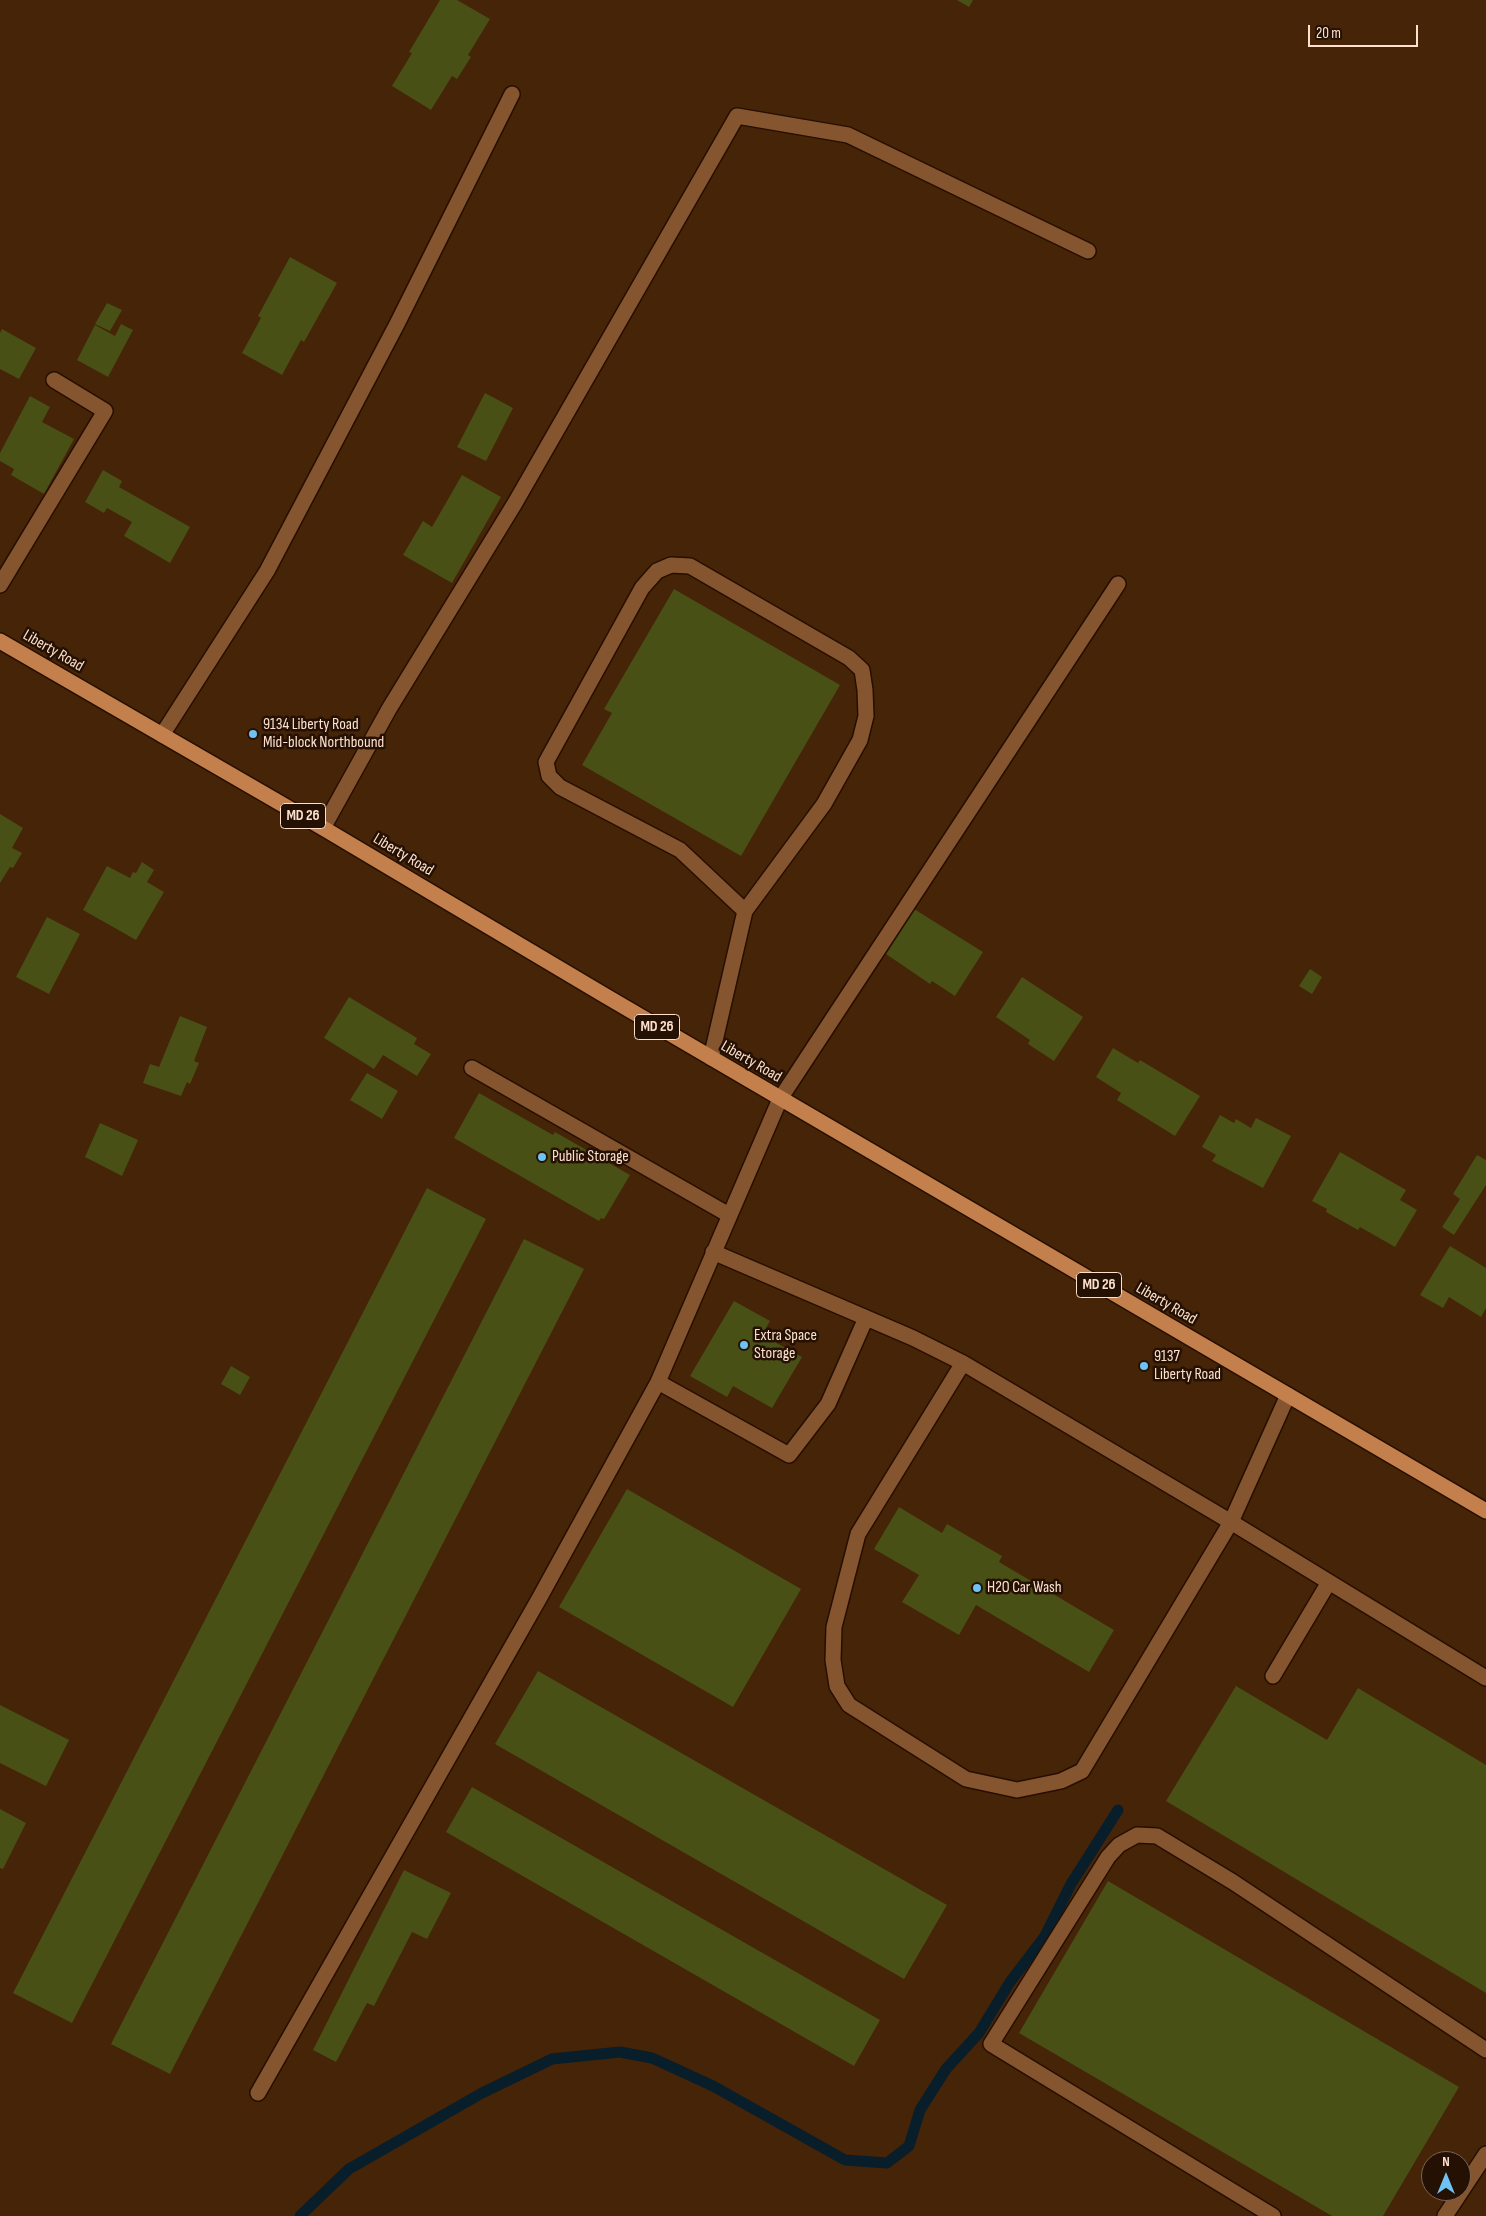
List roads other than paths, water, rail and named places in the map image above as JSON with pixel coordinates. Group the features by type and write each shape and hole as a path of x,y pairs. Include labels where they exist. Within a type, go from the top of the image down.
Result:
{"main road":[{"name":"Liberty Road","path":"0,641 323,828 780,1099 1486,1512"}],"lane":[{"path":"162,735 266,570 397,324 512,94"},
{"path":"323,828 389,708 515,503 737,116 848,135 1088,251"},
{"path":"0,586 106,411 54,380"},
{"path":"711,1058 745,911 824,804 860,740 866,716 866,690 862,670 849,658 690,566 671,565 657,571 642,588 546,762 549,776 560,787 680,850 745,911"},
{"path":"258,2093 540,1597 658,1382 780,1099 1118,584"},
{"path":"472,1068 730,1215"},
{"path":"713,1252 913,1338 963,1363 1231,1522 1486,1678"},
{"path":"658,1382 789,1455 828,1404 866,1318"},
{"path":"963,1363 858,1534 834,1627 833,1660 837,1686 849,1705 966,1779 1017,1790 1061,1780 1082,1771 1231,1522 1288,1395"},
{"path":"1273,1676 1329,1582"},
{"path":"1273,2216 990,2044 1108,1857 1120,1845 1138,1835 1157,1836 1241,1887 1486,2050"},
{"path":"1445,2216 1486,2154"}],"waterway":[{"path":"300,2216 349,2169 482,2093 552,2059 620,2052 652,2058 713,2086 845,2160 887,2163 909,2146 920,2110 946,2069 979,2033 1010,1982 1045,1936 1071,1884 1118,1810"}],"place":[{"name":"9134 Liberty Road Mid-block Northbound","path":"253,734"},
{"name":"Public Storage","path":"542,1157"},
{"name":"Extra Space Storage","path":"744,1345"},
{"name":"9137 Liberty Road","path":"1144,1366"},
{"name":"H2O Car Wash","path":"977,1588"}]}
